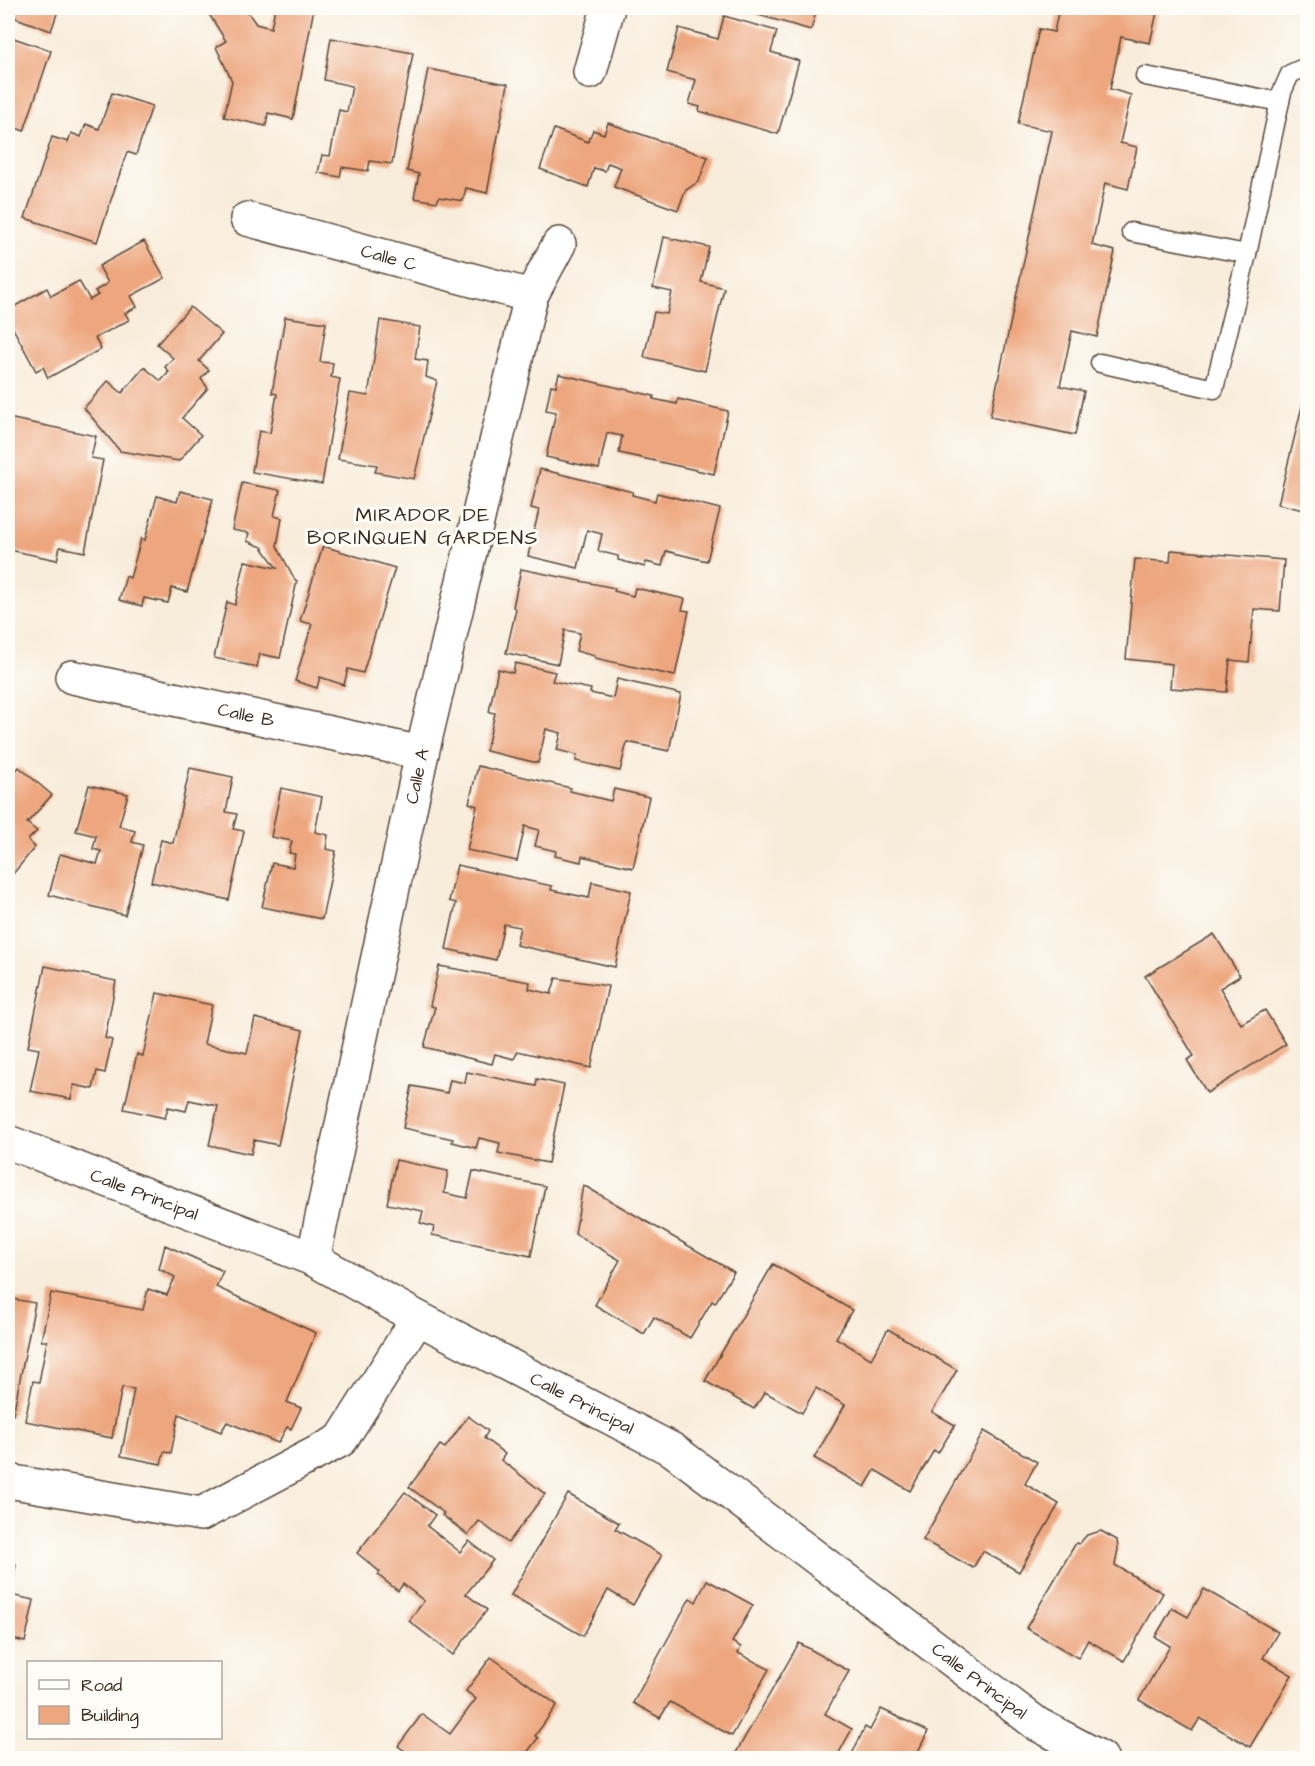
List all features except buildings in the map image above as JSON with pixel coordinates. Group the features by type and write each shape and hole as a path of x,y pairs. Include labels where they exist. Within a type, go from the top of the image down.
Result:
{"street":[{"path":"590,72 608,8"},
{"name":"Calle C","path":"247,219 531,296"},
{"name":"Calle A","path":"313,1259 422,753 531,296 559,244"},
{"name":"Calle B","path":"72,677 422,753"},
{"name":"Calle Principal","path":"8,1142 313,1259 418,1318 673,1450 1037,1724 1101,1758"},
{"path":"8,1481 201,1514 341,1440 418,1318"}],"lane":[{"path":"1100,363 1214,389 1247,254 1281,92 1290,74 1308,66"},
{"path":"1145,76 1280,102"},
{"path":"1131,232 1247,254"}],"district":[{"name":"MIRADOR DE BORINQUEN GARDENS","path":"423,526"}]}
